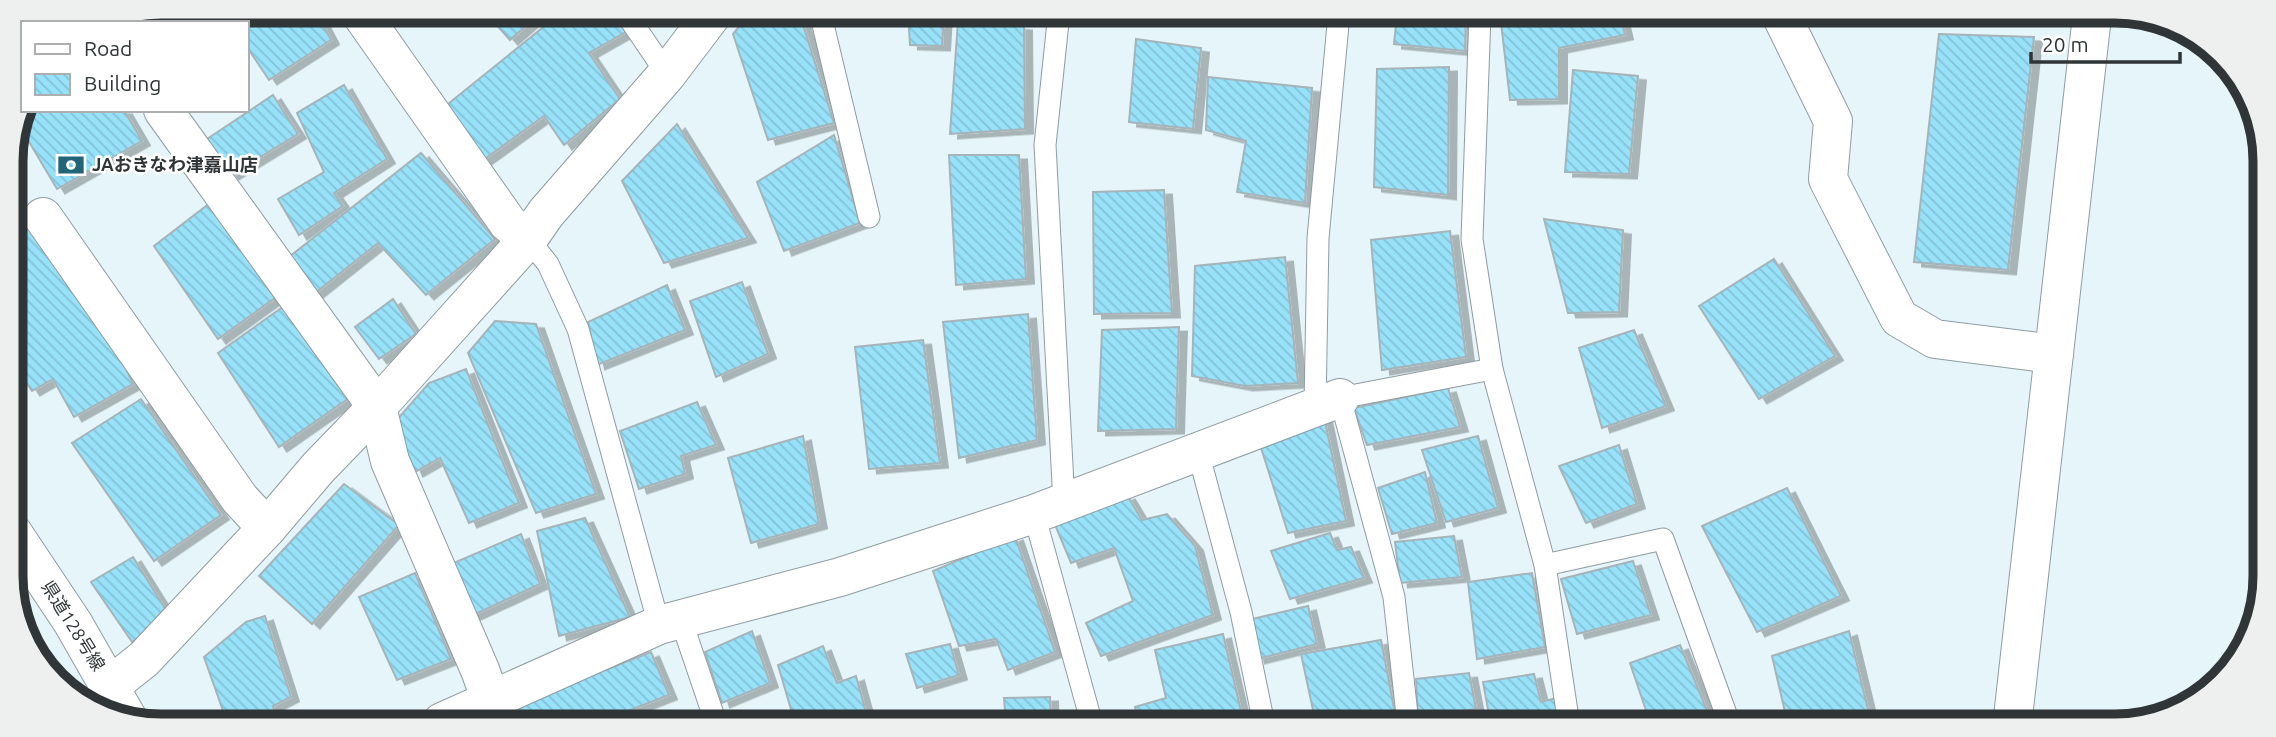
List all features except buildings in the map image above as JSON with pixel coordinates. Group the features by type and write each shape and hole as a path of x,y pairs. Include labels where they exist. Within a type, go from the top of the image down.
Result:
{"street":[{"path":"367,23 508,223 527,239"},
{"path":"110,686 144,659 377,407 527,239 546,213 667,74 706,23"},
{"path":"1784,23 1833,121 1828,179 1899,318 1935,339 2054,354"},
{"path":"2013,714 2091,23"},
{"path":"164,112 377,407 390,461 495,711 670,623 840,577 1049,509 1327,403"},
{"path":"43,217 240,499 267,528"},
{"name":"県道128号線","path":"23,548 72,623 123,709"}],"lane":[{"path":"632,23 667,74"},
{"path":"823,23 869,217"},
{"path":"1058,23 1045,145 1049,509 1091,714"},
{"path":"1338,23 1318,238 1327,403 1394,597 1407,714"},
{"path":"1480,23 1472,239 1492,369 1545,565 1567,714"},
{"path":"527,239 548,264 578,329 670,623 712,714"},
{"path":"1327,403 1492,369"},
{"path":"1198,452 1241,612 1262,714"},
{"path":"1545,565 1663,539 1726,714"}],"place":[{"name":"JAおきなわ津嘉山店","path":"71,165"}]}
